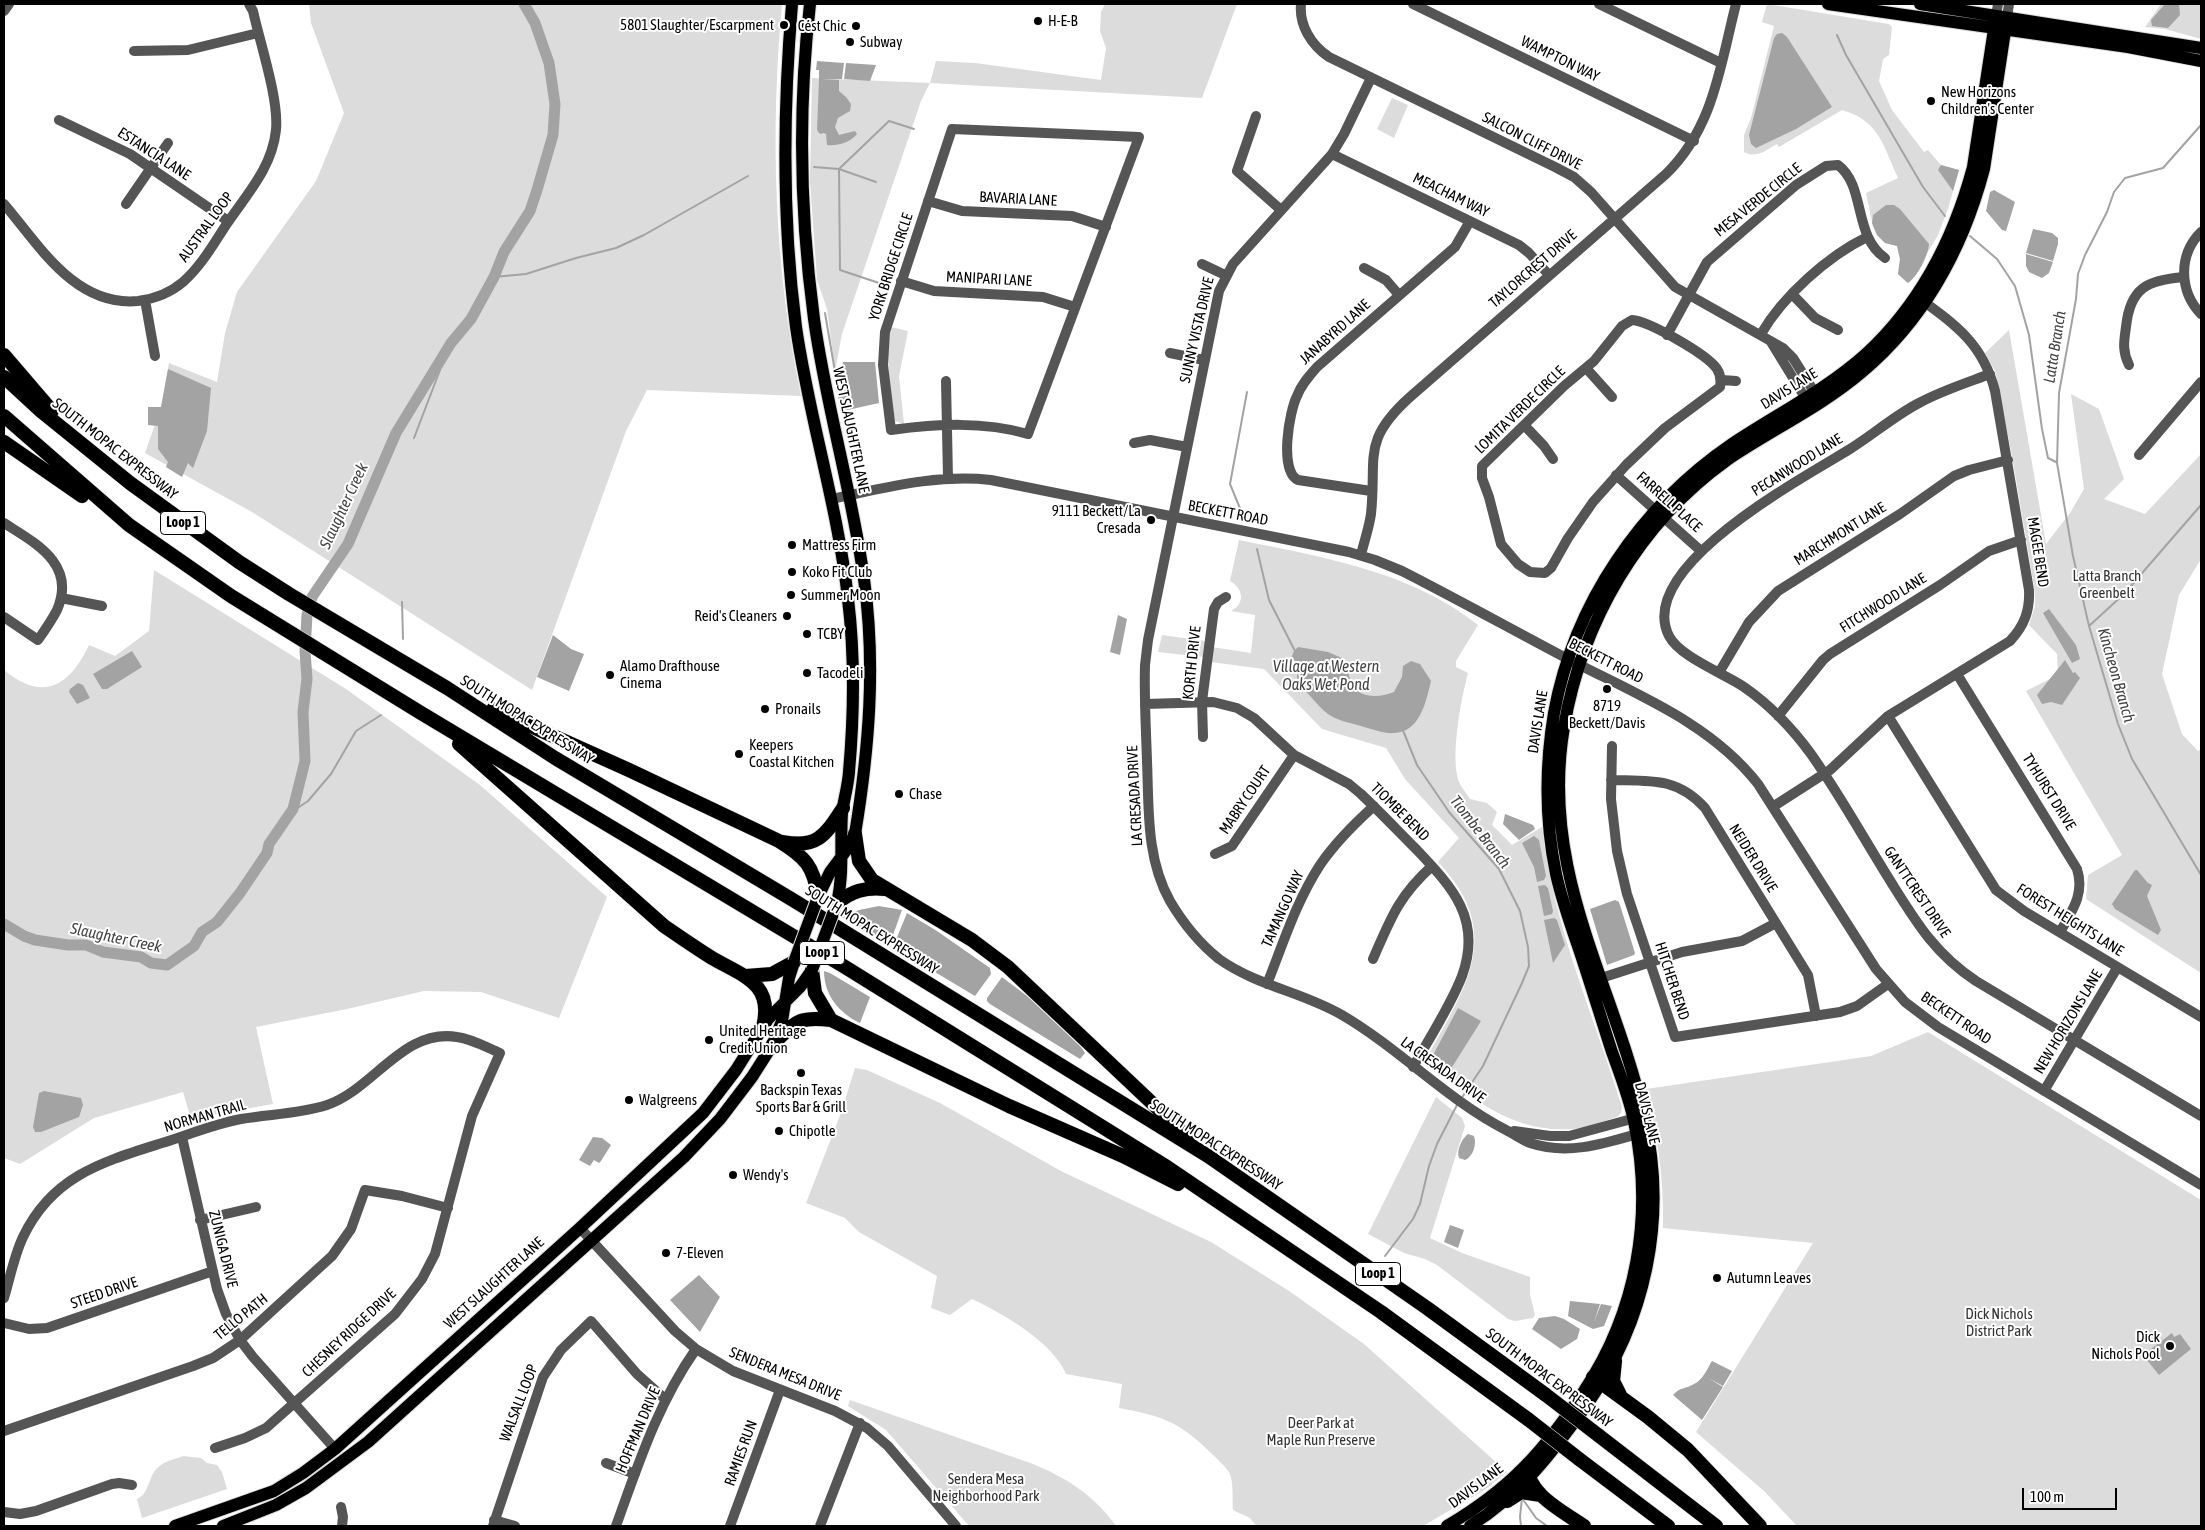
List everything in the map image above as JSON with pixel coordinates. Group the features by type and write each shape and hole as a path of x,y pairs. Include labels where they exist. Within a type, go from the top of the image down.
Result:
{"highway":[{"path":"4,355 83,445"},
{"name":"SOUTH MOPAC EXPRESSWAY","path":"4,377 41,411 179,520 289,594 447,688 555,758 793,900 1208,1156 1427,1308 1546,1395 1716,1526"},
{"name":"Loop 1","path":"4,416 129,525 231,596 421,713 845,967 1167,1167 1381,1312 1529,1420 1668,1526"},
{"path":"4,442 129,525"},
{"path":"447,688 629,770 779,841 794,850 809,865 816,881 818,896"},
{"path":"421,713 486,767 664,926 697,949 746,976 757,986 764,997 766,1010 763,1027"},
{"path":"779,841 801,844 818,839 830,828 843,808"},
{"path":"855,834 856,850 860,864 872,880 956,930 1008,967 1208,1156"},
{"path":"837,903 857,890 866,888 886,889"},
{"path":"746,976 772,974 794,962"},
{"path":"812,970 815,993 831,1020"},
{"path":"773,1044 800,1020 809,1018 831,1020 1009,1106 1123,1156 1216,1202"},
{"path":"1615,1361 1613,1380 1622,1398"},
{"path":"1598,1381 1648,1417 1688,1450 1711,1472 1760,1526"},
{"path":"1528,1471 1541,1495 1584,1526"},
{"path":"1508,1501 1521,1492 1541,1495"}],"main road":[{"name":"WEST SLAUGHTER LANE","path":"174,1526 209,1521 288,1483 335,1449 580,1228 701,1114 736,1070 763,1027 785,1000 800,987 812,970 837,903 841,883 843,808 849,775 852,698 851,634 843,558 807,388 791,285 785,186 786,92 792,4"},
{"name":"WEST SLAUGHTER LANE","path":"222,1526 276,1505 306,1488 368,1442 713,1128 752,1077 773,1044 782,1021 794,962 818,896 830,872 855,834 866,755 870,697 870,642 858,542 821,366 806,237 802,136 810,4"},
{"path":"1828,4 2000,19"},
{"path":"1920,4 2154,46 2201,48"},
{"name":"DAVIS LANE","path":"1470,1526 1508,1501 1559,1426 1615,1361 1640,1297 1651,1246 1654,1172 1639,1117 1595,980 1558,883 1548,814 1550,739 1562,680 1573,661 1582,624 1611,568 1659,514 1718,467 1813,400 1845,386 1879,356 1902,332 1920,299 1952,257 1970,217 1984,169 2000,19"},
{"path":"788,46 806,48"},
{"path":"2154,46 2201,61"},
{"path":"851,634 856,649 857,689 861,696 870,697"},
{"path":"852,698 858,700 862,706 862,746 866,755"},
{"path":"713,1128 713,1108 740,1072 747,1052"},
{"path":"660,1178 665,1167 702,1130 704,1125 701,1114"},
{"name":"DAVIS LANE","path":"1598,1381 1631,1288 1640,1243 1643,1197 1642,1133"},
{"path":"1640,1243 1641,1264 1634,1293 1640,1297"},
{"path":"439,1354 451,1368"},
{"name":"DAVIS LANE","path":"1447,1526 1472,1512 1528,1471"}],"street":[{"path":"4,11 9,4"},
{"name":"AUSTRAL LOOP","path":"4,204 64,275 79,286 110,299 145,300 163,294 182,282 198,266 265,170 270,159 276,132 276,115 258,33 249,4"},
{"name":"SALCON CLIFF DRIVE","path":"1300,4 1304,26 1318,48 1329,57 1574,177 1591,192 1668,281 1687,294 1761,334 1788,352 1813,400"},
{"name":"WAMPTON WAY","path":"1413,4 1694,141"},
{"path":"1599,4 1721,63"},
{"name":"TAYLORCREST DRIVE","path":"1361,555 1370,520 1372,465 1375,447 1383,427 1391,415 1672,168 1694,141 1709,110 1736,4"},
{"name":"DAVIS LANE","path":"2000,19 2009,4"},
{"path":"134,51 188,50 258,33"},
{"name":"SUNNY VISTA DRIVE","path":"1173,517 1204,360 1218,295 1225,274 1332,154 1344,134 1371,78"},
{"path":"1256,116 1237,171 1281,210"},
{"name":"ESTANCIA LANE","path":"59,120 124,150 228,222"},
{"name":"YORK BRIDGE CIRCLE","path":"952,129 1139,138 1028,434 991,427 947,424 891,430 884,374 884,343 887,323 928,201 952,129"},
{"path":"126,204 168,143"},
{"name":"MEACHAM WAY","path":"1332,154 1519,246 1529,253 1549,275"},
{"name":"MESA VERDE CIRCLE","path":"1667,334 1687,294 1711,257 1782,195 1828,164 1840,167 1850,182 1856,195 1867,237"},
{"name":"BAVARIA LANE","path":"928,201 962,211 1072,216 1106,227"},
{"name":"JANABYRD LANE","path":"1372,492 1303,481 1293,477 1288,466 1290,418 1297,395 1311,374 1455,247 1470,221"},
{"path":"2201,232 2186,256 2184,277 2188,294 2201,314"},
{"path":"1761,334 1779,306 1843,249 1867,237 1876,250 1885,258"},
{"path":"1202,264 1225,274"},
{"path":"1364,268 1386,280 1399,295"},
{"path":"2129,365 2123,349 2127,314 2131,301 2140,290 2152,282 2184,277"},
{"name":"MANIPARI LANE","path":"901,281 934,291 1043,297 1075,307"},
{"path":"1792,294 1815,318 1838,330"},
{"name":"MAGEE BEND","path":"1774,806 1824,774 1888,716 2010,641 2026,620 2029,590 2008,460 1990,374 1979,352 1966,335 1920,299"},
{"path":"145,300 155,356"},
{"name":"LOMITA VERDE CIRCLE","path":"1628,321 1640,321 1667,334 1706,357 1718,369 1722,380 1720,387 1714,394 1665,428 1616,475 1577,524 1549,570 1542,574 1530,572 1513,560 1500,544 1489,497 1481,473 1486,461 1525,426 1564,386 1586,368 1628,321"},
{"path":"1170,353 1204,360"},
{"path":"1586,368 1612,396"},
{"name":"PECANWOOD LANE","path":"1666,626 1665,611 1668,598 1682,575 1701,551 1737,520 1858,444 1908,409 1990,374"},
{"path":"1722,380 1736,381"},
{"path":"946,381 948,478"},
{"path":"2139,455 2201,382"},
{"path":"1525,426 1544,446 1552,459"},
{"path":"1134,443 1150,440 1187,447"},
{"name":"MARCHMONT LANE","path":"1720,671 1748,622 1778,590 1900,514 1954,476 2008,460"},
{"name":"FARRELL PLACE","path":"1616,475 1701,551"},
{"name":"BECKETT ROAD","path":"830,499 915,481 948,478 1008,483 1361,555 1402,571 1640,696 1706,734 1744,767 1774,806 1866,954 1888,984 1918,1013 1938,1027 2201,1185"},
{"name":"LA CRESADA DRIVE","path":"1173,517 1148,640 1145,665 1145,704 1150,838 1155,864 1165,891 1183,921 1207,949 1232,967 1267,984 1343,1015 1469,1108 1529,1143 1564,1148 1596,1146 1642,1133"},
{"path":"4,523 39,546 52,559 60,577 61,598 56,612 38,640 4,617"},
{"name":"FITCHWOOD LANE","path":"1778,716 1823,660 1830,654 1940,585 1989,551 2021,540"},
{"name":"KORTH DRIVE","path":"1204,737 1202,702 1214,609 1218,602 1226,597"},
{"path":"61,598 102,606"},
{"name":"GANTTCREST DRIVE","path":"1666,626 1671,640 1682,651 1720,671 1750,692 1778,716 1801,741 1824,774 1917,923 1938,950 1965,974 2201,1116"},
{"name":"TYHURST DRIVE","path":"1957,674 2077,869 2080,894 2060,932"},
{"name":"TIOMBE BEND","path":"1145,704 1219,703 1244,712 1294,755 1349,784 1374,806 1450,885 1459,901 1467,927 1467,955 1458,984 1414,1067"},
{"name":"FOREST HEIGHTS LANE","path":"1888,716 1996,890 2014,905 2201,1017"},
{"name":"HITCHER BEND","path":"1612,746 1612,818 1618,857 1627,894 1675,1037 1849,1010 1888,984"},
{"name":"MABRY COURT","path":"1215,854 1232,846 1294,755"},
{"name":"NEIDER DRIVE","path":"1611,780 1666,782 1680,787 1705,808 1808,975 1816,1016"},
{"name":"TAMANGO WAY","path":"1267,984 1296,910 1316,872 1344,834 1374,806"},
{"path":"1373,959 1402,897 1432,866"},
{"path":"1595,980 1682,952 1742,941 1776,923"},
{"name":"NEW HORIZONS LANE","path":"2044,1091 2117,968"},
{"name":"NORMAN TRAIL","path":"4,1298 23,1238 34,1218 56,1192 96,1165 230,1121 304,1110 329,1104 361,1087 407,1048 428,1039 457,1037 500,1053"},
{"name":"CHESNEY RIDGE DRIVE","path":"215,1448 260,1431 295,1404 395,1314 413,1293 435,1254 472,1116 500,1053"},
{"name":"LA CRESADA DRIVE","path":"1505,1130 1550,1136 1569,1136 1639,1117"},
{"name":"ZUNIGA DRIVE","path":"182,1137 200,1220 226,1314 240,1340 335,1449"},
{"name":"TELLO PATH","path":"4,1431 193,1366 213,1358 240,1340 341,1247 357,1217 365,1190 402,1196 448,1208"},
{"path":"200,1220 256,1207"},
{"name":"SENDERA MESA DRIVE","path":"580,1228 675,1331 696,1349 733,1371 835,1411 860,1423 888,1446 956,1526"},
{"name":"STEED DRIVE","path":"4,1323 28,1329 47,1328 213,1271"},
{"name":"WALSALL LOOP","path":"493,1523 543,1376 561,1350 591,1322 637,1374 665,1399"},
{"name":"HOFFMAN DRIVE","path":"616,1526 665,1399 696,1349"},
{"name":"RAMIES RUN","path":"730,1526 780,1390"},
{"path":"820,1526 860,1423"},
{"path":"606,1463 635,1474"},
{"path":"4,1512 28,1513 112,1484 132,1485"},
{"path":"342,1507 344,1517 342,1526"},
{"path":"493,1523 515,1526"}],"green space":[{"path":"309,4 782,4 776,102 777,200 785,299 801,396 647,390 626,431 532,690 252,512 145,453 161,407 169,363 217,382 225,333 237,292 316,181 344,113 311,23"},
{"path":"1105,4 1237,4 1202,98 930,83 936,61 975,63 1101,80 1106,48 1100,31 1101,12"},
{"path":"1767,4 1889,24 1892,27 1889,55 1883,59 1879,81 1892,110 1924,152 1928,150 1941,165 1959,170 1948,209 1938,235 1910,282 1906,282 1898,274 1900,259 1897,246 1885,243 1877,235 1873,227 1866,193 1898,178 1879,136 1865,121 1842,110 1779,147 1777,144 1753,155 1744,152 1744,135 1751,118 1774,26 1762,22"},
{"path":"2161,4 2201,4 2201,39 2165,29 2145,27"},
{"path":"812,78 930,83 921,101 842,334 835,371 827,309 817,280 810,181"},
{"path":"1392,98 1408,105 1394,138 1377,129"},
{"path":"891,327 908,331 899,376 904,424 895,421 891,397 888,351"},
{"name":"Latta Branch Greenbelt","path":"2009,330 2046,544 2070,513 2084,489 2071,394 2099,409 2124,479 2104,499 2145,514 2201,454 2201,559 2179,595 2162,674 2182,734 2198,751 2201,749 2201,973 2086,899 2088,875 2122,855 2026,691 2058,675 2057,654 2029,625 2035,606 2035,592 2012,456 1995,371 1985,353"},
{"path":"1239,540 1333,560 1394,579 1424,591 1478,625 1456,661 1456,667 1468,673 1456,738 1458,778 1470,799 1487,803 1497,812 1492,825 1512,845 1542,827 1547,863 1564,933 1622,1107 1621,1113 1617,1117 1572,1129 1550,1129 1529,1125 1510,1119 1492,1110 1425,1061 1453,1010 1472,962 1474,938 1471,914 1459,889 1438,862 1459,838 1405,779 1386,748 1322,729 1264,669 1203,661 1203,657 1158,652 1162,635 1205,641 1205,646 1251,653 1255,615 1231,611 1241,601 1238,588 1230,581"},
{"path":"154,570 346,689 480,785 607,897 559,1018 481,992 424,991 256,1027 273,1104 191,1119 183,1092 94,1118 20,1164 4,1158 4,670 31,686 43,687 54,685 64,680 73,671 89,645 115,656 149,631"},
{"name":"Dick Nichols District Park","path":"1928,1032 2201,1200 2201,1526 1797,1526 1765,1492 1696,1432 1813,1243 1663,1228 1659,1158 1646,1089 1871,1056"},
{"name":"Deer Park at Maple Run Preserve","path":"855,1068 867,1070 940,1103 1061,1171 1211,1242 1289,1291 1364,1344 1507,1472 1486,1489 1423,1526 1256,1526 1250,1518 1233,1510 1231,1476 1229,1472 1199,1442 1169,1421 1119,1408 1122,1384 1066,1374 1050,1351 1038,1340 1011,1320 972,1299 950,1315 931,1308 937,1276 859,1232 845,1218 806,1203 841,1113"},
{"path":"1436,1097 1462,1118 1465,1126 1430,1238 1462,1253 1530,1277 1530,1295 1535,1315 1533,1318 1515,1321 1508,1319 1437,1265 1425,1259 1404,1253 1368,1234"},
{"name":"Sendera Mesa Neighborhood Park","path":"850,1400 1045,1469 1069,1482 1089,1497 1108,1515 1116,1526 969,1526 886,1430 848,1406"},
{"path":"183,1456 201,1458 207,1463 217,1465 222,1472 227,1489 142,1518 137,1499 145,1492 153,1473 163,1463"}],"water":[{"path":"2165,4 2179,4 2180,15 2168,28 2152,26 2151,20"},
{"path":"1782,33 1787,37 1832,107 1796,129 1756,148 1751,144 1749,135 1774,38 1777,34"},
{"path":"817,61 844,63 842,79 822,79 839,80 839,91 851,104 850,111 838,118 835,127 839,135 855,131 857,134 851,140 843,143 827,145 826,134 820,134 817,130 819,70 816,70"},
{"path":"846,63 876,65 870,81 844,79"},
{"path":"1941,165 1959,170 1953,191 1938,170"},
{"path":"1994,190 2015,202 2006,231 2002,230 1986,211 1990,192"},
{"path":"1886,205 1894,205 1900,209 1929,244 1922,265 1908,283 1898,274 1900,259 1897,246 1885,243 1877,235 1872,223 1873,215"},
{"path":"2033,229 2052,233 2058,238 2053,261 2026,253"},
{"path":"2026,254 2053,262 2049,273 2042,278 2029,272 2026,266"},
{"path":"843,362 875,362 879,403 843,411 838,386"},
{"path":"168,369 211,388 207,431 193,468 188,463 182,477 166,467 168,462 158,449 158,426 148,425 148,407 161,407"},
{"path":"2049,609 2076,645 2080,659 2072,663 2043,613"},
{"path":"1118,615 1127,619 1120,655 1110,652"},
{"path":"553,635 571,649 584,654 569,691 537,677"},
{"name":"Village at Western Oaks Wet Pond","path":"1298,647 1328,652 1344,659 1354,688 1358,692 1370,696 1394,692 1402,677 1403,666 1411,661 1420,664 1431,681 1427,698 1416,722 1403,731 1390,733 1345,722 1332,716 1298,685 1297,675 1299,668 1292,656"},
{"path":"132,651 142,667 107,689 102,689 93,674"},
{"path":"2065,660 2073,673 2075,672 2080,678 2062,705 2051,702 2042,704 2037,695"},
{"path":"78,683 83,685 90,698 77,704 69,692"},
{"path":"1505,814 1533,825 1535,829 1519,840 1503,824"},
{"path":"1534,836 1539,840 1546,876 1544,880 1537,882 1534,867 1522,843"},
{"path":"2135,870 2152,885 2147,896 2161,930 2158,935 2115,909 2112,904"},
{"path":"1545,885 1548,888 1553,911 1552,914 1544,916 1538,886"},
{"path":"1615,900 1619,902 1635,953 1607,965 1590,909"},
{"path":"879,906 902,910 889,946 842,917 859,910"},
{"path":"907,913 937,931 990,968 991,974 975,996 893,947"},
{"path":"1554,918 1557,920 1565,945 1553,963 1544,920"},
{"path":"824,971 870,997 860,1023 852,1019 834,1002 827,988"},
{"path":"1002,977 1027,996 1081,1047 1085,1053 1080,1059 987,1001 987,998"},
{"path":"1458,1008 1481,1021 1449,1072 1431,1059"},
{"path":"44,1091 81,1098 83,1105 79,1117 41,1132 35,1132 33,1127 39,1093"},
{"path":"1468,1134 1474,1136 1475,1146 1470,1156 1465,1160 1459,1158 1458,1152"},
{"path":"593,1137 602,1138 611,1145 599,1163 594,1160 590,1166 579,1160"},
{"path":"1450,1225 1464,1230 1458,1248 1444,1242"},
{"path":"699,1275 720,1297 700,1332 670,1300"},
{"path":"1570,1301 1600,1304 1594,1322 1601,1304 1612,1306 1604,1326 1593,1329 1568,1316"},
{"path":"1555,1316 1580,1329 1577,1339 1561,1349 1532,1329 1539,1318"},
{"path":"2172,1333 2174,1337 2180,1334 2191,1349 2159,1375 2143,1355"},
{"path":"1712,1361 1732,1371 1723,1386 1708,1378 1723,1387 1702,1420 1673,1395 1700,1380"}],"waterway":[{"name":"Slaughter Creek","path":"4,924 35,940 68,945 86,945 103,952 141,957 151,963 167,965 194,946 202,932 217,922 240,893 267,853 269,844 293,809 305,761 303,712 307,679 305,651 307,615 312,597 348,544 396,433 451,343 471,319 494,277 504,252 530,211 553,135 555,104 549,63 535,23 524,4"},
{"path":"1837,35 1846,55 1923,187 1945,216"},
{"path":"882,284 840,270 839,169 889,121 914,129"},
{"name":"Latta Branch","path":"2089,626 2073,556 2057,463 2059,393 2076,299 2078,274 2085,255 2107,212 2114,192 2125,178 2163,168 2201,125"},
{"path":"814,167 839,169 876,182"},
{"path":"494,277 526,274 616,248 644,235 748,176"},
{"path":"1970,236 1997,259 2015,286 2029,335 2042,429 2048,458 2056,462"},
{"path":"825,313 841,407"},
{"path":"414,438 440,370 437,366"},
{"name":"Tiombe Branch","path":"1244,518 1230,484 1247,392"},
{"name":"Kincheon Branch","path":"2201,505 2124,594 2089,626 2118,724 2132,759 2201,875"},
{"name":"Tiombe Branch","path":"1257,549 1269,600 1295,651"},
{"path":"402,602 403,639"},
{"path":"290,813 308,801 331,774 356,731 381,715"},
{"name":"Tiombe Branch","path":"1402,728 1417,765 1449,812 1499,869 1520,911 1528,947 1529,966 1522,983 1483,1066 1461,1099"},
{"name":"Tiombe Branch","path":"1385,1256 1413,1219 1420,1204 1429,1166 1437,1144 1457,1105"},
{"name":"Tiombe Branch","path":"1522,1498 1536,1518 1547,1526"},
{"path":"1521,1526 1522,1498"}],"place":[{"name":"H-E-B","path":"1038,21"},
{"name":"5801 Slaughter/Escarpment","path":"784,25"},
{"name":"Cést Chic","path":"856,26"},
{"name":"Subway","path":"850,42"},
{"name":"New Horizons Children's Center","path":"1931,101"},
{"name":"9111 Beckett/La Cresada","path":"1151,520"},
{"name":"Mattress Firm","path":"792,545"},
{"name":"Koko Fit Club","path":"792,572"},
{"name":"Summer Moon","path":"791,595"},
{"name":"Reid's Cleaners","path":"787,616"},
{"name":"TCBY","path":"807,634"},
{"name":"Tacodeli","path":"807,673"},
{"name":"Alamo Drafthouse Cinema","path":"610,675"},
{"name":"8719 Beckett/Davis","path":"1607,689"},
{"name":"Pronails","path":"765,709"},
{"name":"Keepers Coastal Kitchen","path":"739,754"},
{"name":"Chase","path":"899,794"},
{"name":"United Heritage Credit Union","path":"709,1040"},
{"name":"Backspin Texas Sports Bar & Grill","path":"801,1073"},
{"name":"Walgreens","path":"629,1100"},
{"name":"Chipotle","path":"779,1131"},
{"name":"Wendy's","path":"733,1175"},
{"name":"7-Eleven","path":"666,1253"},
{"name":"Autumn Leaves","path":"1717,1278"},
{"name":"Dick Nichols Pool","path":"2170,1346"}]}
